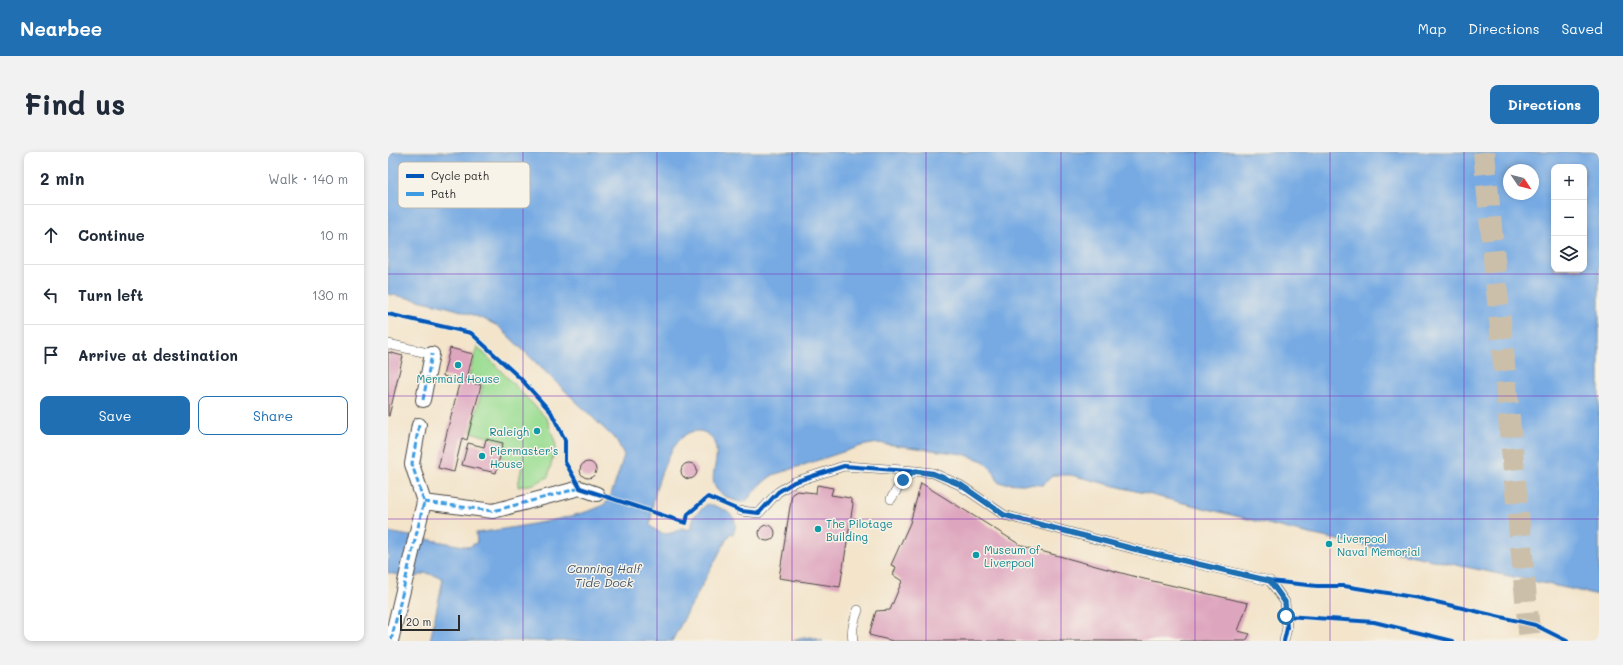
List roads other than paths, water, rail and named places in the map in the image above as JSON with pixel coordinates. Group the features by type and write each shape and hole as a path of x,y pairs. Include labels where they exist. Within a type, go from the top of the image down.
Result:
{"street":[{"path":"423,400 432,354"},
{"path":"391,641 422,508 412,464 419,425"},
{"path":"422,508 492,511 580,488 597,494"}],"lane":[{"path":"388,344 432,354"},
{"path":"741,511 759,514 778,492 794,482 844,466 916,471 933,474 960,484 1004,515 1134,549 1270,581 1285,602 1287,628 1284,641"},
{"path":"891,499 903,480 916,471"},
{"path":"853,641 852,624 858,610"}],"water":[{"name":"Canning Half Tide Dock","path":"388,152 1599,152 1599,595 1300,532 1071,475 1053,475 1043,485 999,483 993,471 983,461 963,454 878,443 861,446 773,475 761,484 748,499 744,502 740,502 722,494 716,488 713,481 716,449 710,436 698,431 689,433 682,438 668,457 659,479 653,501 650,525 654,529 665,534 677,531 681,528 691,530 694,516 707,504 719,507 729,513 735,522 735,528 733,534 730,533 672,641 430,641 443,579 438,576 425,573 414,578 388,573 388,532 469,547 477,542 476,533 546,522 585,512 599,507 607,502 614,487 624,455 617,441 498,326 459,310 388,294"},
{"path":"811,637 823,641 793,641 802,638"}],"tunnel":[{"path":"1484,152 1530,641"}],"place":[{"name":"Mermaid House","path":"458,365"},
{"name":"Raleigh","path":"537,431"},
{"name":"Piermaster's House","path":"482,456"},
{"name":"The Pilotage Building","path":"818,529"},
{"name":"Liverpool Naval Memorial","path":"1329,544"},
{"name":"Museum of Liverpool","path":"976,555"}]}
